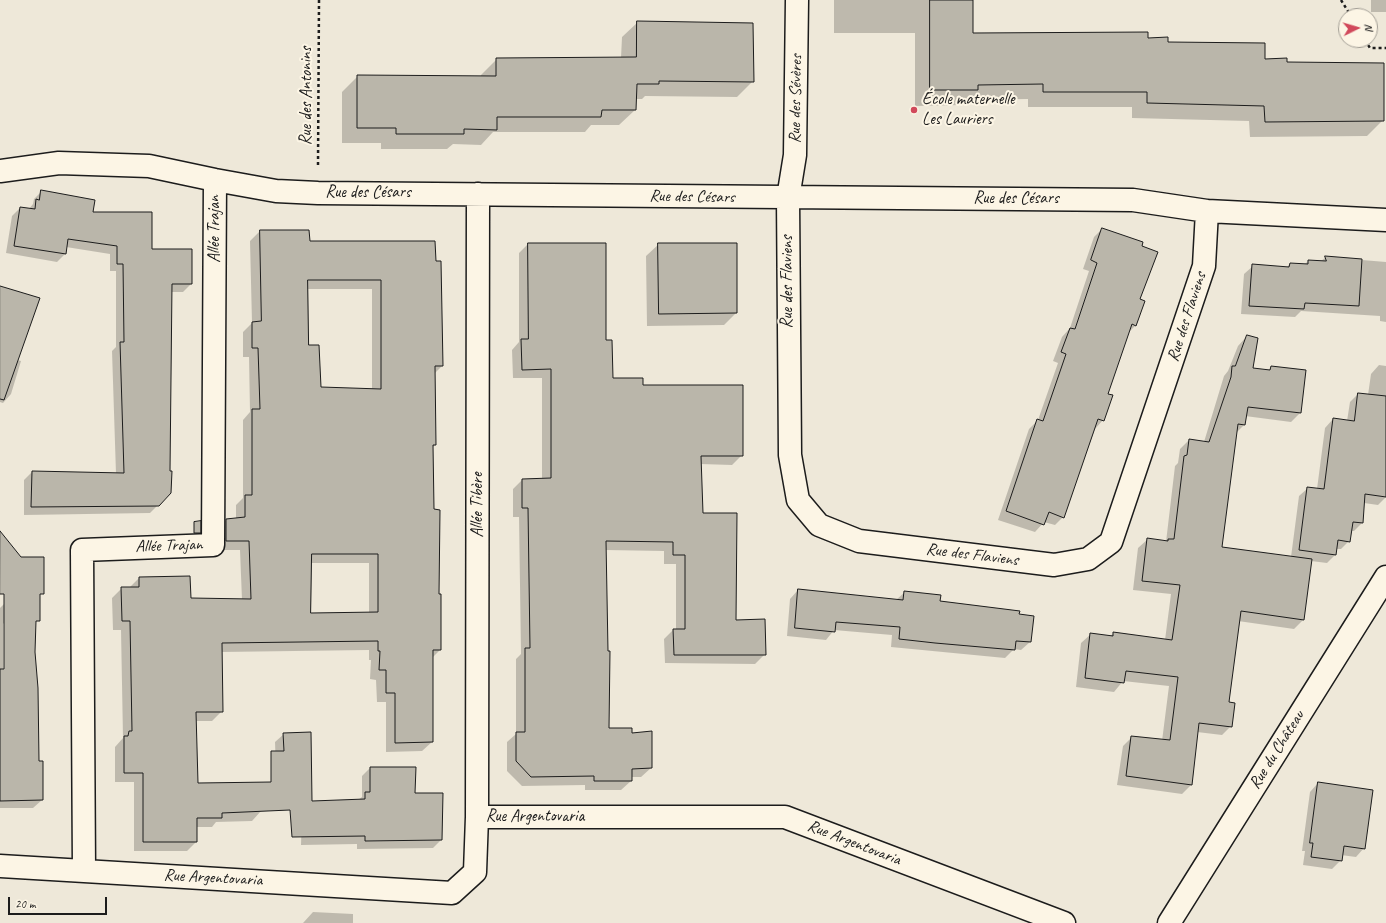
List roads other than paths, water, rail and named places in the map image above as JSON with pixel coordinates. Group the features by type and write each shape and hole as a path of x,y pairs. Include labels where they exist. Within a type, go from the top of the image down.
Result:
{"street":[{"name":"Rue des Sévères","path":"788,198 795,155 797,0"},
{"name":"Rue des Césars","path":"0,171 59,163 149,166 276,191 318,193 1133,200 1207,211 1386,220"},
{"name":"Allée Trajan","path":"84,871 82,550 214,545 215,180"},
{"name":"Allée Tibère","path":"477,817 478,194"},
{"name":"Rue des Flaviens","path":"788,198 790,455 798,500 819,525 859,542 1054,565 1088,559 1111,542 1204,266 1207,211"},
{"name":"Rue du Château","path":"1169,923 1386,577"},
{"name":"Rue Argentovaria","path":"0,866 452,893 475,872 477,817 785,817 1064,923"}],"place":[{"name":"École maternelle Les Lauriers","path":"914,110"}]}
